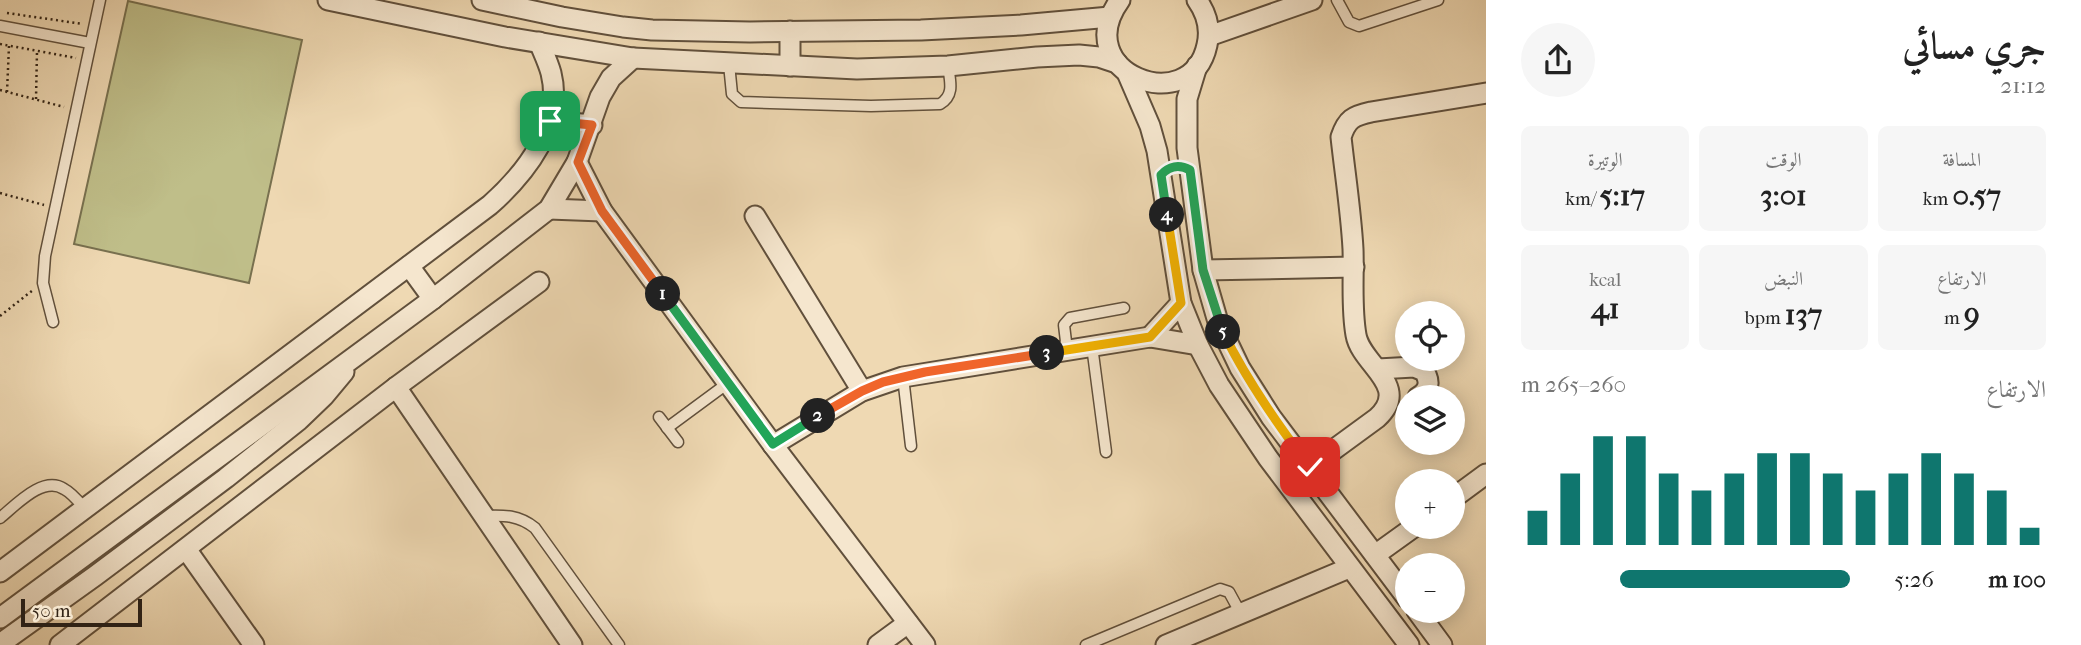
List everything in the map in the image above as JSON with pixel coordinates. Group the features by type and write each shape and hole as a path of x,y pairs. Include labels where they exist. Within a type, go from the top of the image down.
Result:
{"street":[{"path":"328,0 381,5 539,42 633,58 857,69 948,66 1079,55 1099,57 1142,82 1157,84 1179,79 1198,66"},
{"path":"482,0 623,27 790,32 934,30 1021,25 1115,8 1107,41 1150,126 1157,151 1181,303 1189,327 1219,385 1268,458 1409,645"},
{"path":"1197,0 1208,22 1209,36 1206,52 1198,66 1187,99 1187,148 1203,270 1218,322 1240,368 1272,417 1395,582"},
{"path":"1209,36 1312,0"},
{"path":"790,32 790,66"},
{"path":"0,572 490,205 514,183 535,154 550,121 554,97 551,73 539,42"},
{"path":"0,618 433,299 549,209 578,162 600,97 611,78 633,58"},
{"path":"1385,411 1389,392 1385,379 1364,355 1357,340 1354,320 1354,267 1341,137 1345,124 1353,116 1362,114 1486,93"},
{"path":"550,121 592,125"},
{"path":"578,162 602,211 925,645"},
{"path":"1161,175 1174,166 1190,170"},
{"path":"549,209 602,211"},
{"path":"755,216 862,391"},
{"path":"409,266 433,299"},
{"path":"1203,270 1354,267"},
{"path":"60,645 396,387 539,282"},
{"path":"1150,337 1181,303"},
{"path":"773,444 862,391 903,377 1150,337 1198,345"},
{"path":"0,644 226,478 299,420 340,380 354,356"},
{"path":"1378,369 1414,367 1424,371 1428,385"},
{"path":"396,387 572,645"},
{"path":"1310,467 1385,411 1395,407"},
{"path":"1465,489 1486,474"},
{"path":"226,478 245,502"},
{"path":"1375,555 1397,539"},
{"path":"186,549 254,645"},
{"path":"1166,645 1349,568"},
{"path":"95,576 114,602"},
{"path":"878,645 908,623"},
{"path":"1426,623 1442,645"}],"lane":[{"path":"53,322 43,283 45,256 100,0"},
{"path":"1337,0 1349,22 1359,26 1438,0"},
{"path":"0,26 90,43"},
{"path":"729,64 732,94 741,103 834,106 940,104 945,101 951,89 948,66"},
{"path":"1067,350 1064,325 1070,318 1124,307"},
{"path":"1092,346 1106,452"},
{"path":"903,377 911,446"},
{"path":"667,428 728,383"},
{"path":"659,417 678,442"},
{"path":"0,517 39,488 50,485 67,490 85,509"},
{"path":"484,516 509,515 524,520 535,528 620,645"},
{"path":"1086,645 1220,589 1229,592 1241,614"}],"path":[{"path":"0,12 94,26"},
{"path":"0,44 87,60"},
{"path":"8,92 9,46"},
{"path":"36,99 37,51"},
{"path":"0,90 76,110"},
{"path":"0,193 55,208"},
{"path":"0,316 43,283"}],"shaded area":[{"path":"128,1 302,40 249,283 74,244"}],"route":[{"path":"550,121 592,125 578,162 602,211 773,444 835,406 883,382 925,372 1150,337 1181,303 1161,175 1174,166 1185,167 1190,170 1203,270 1218,322 1240,368 1272,417 1310,467"}]}
